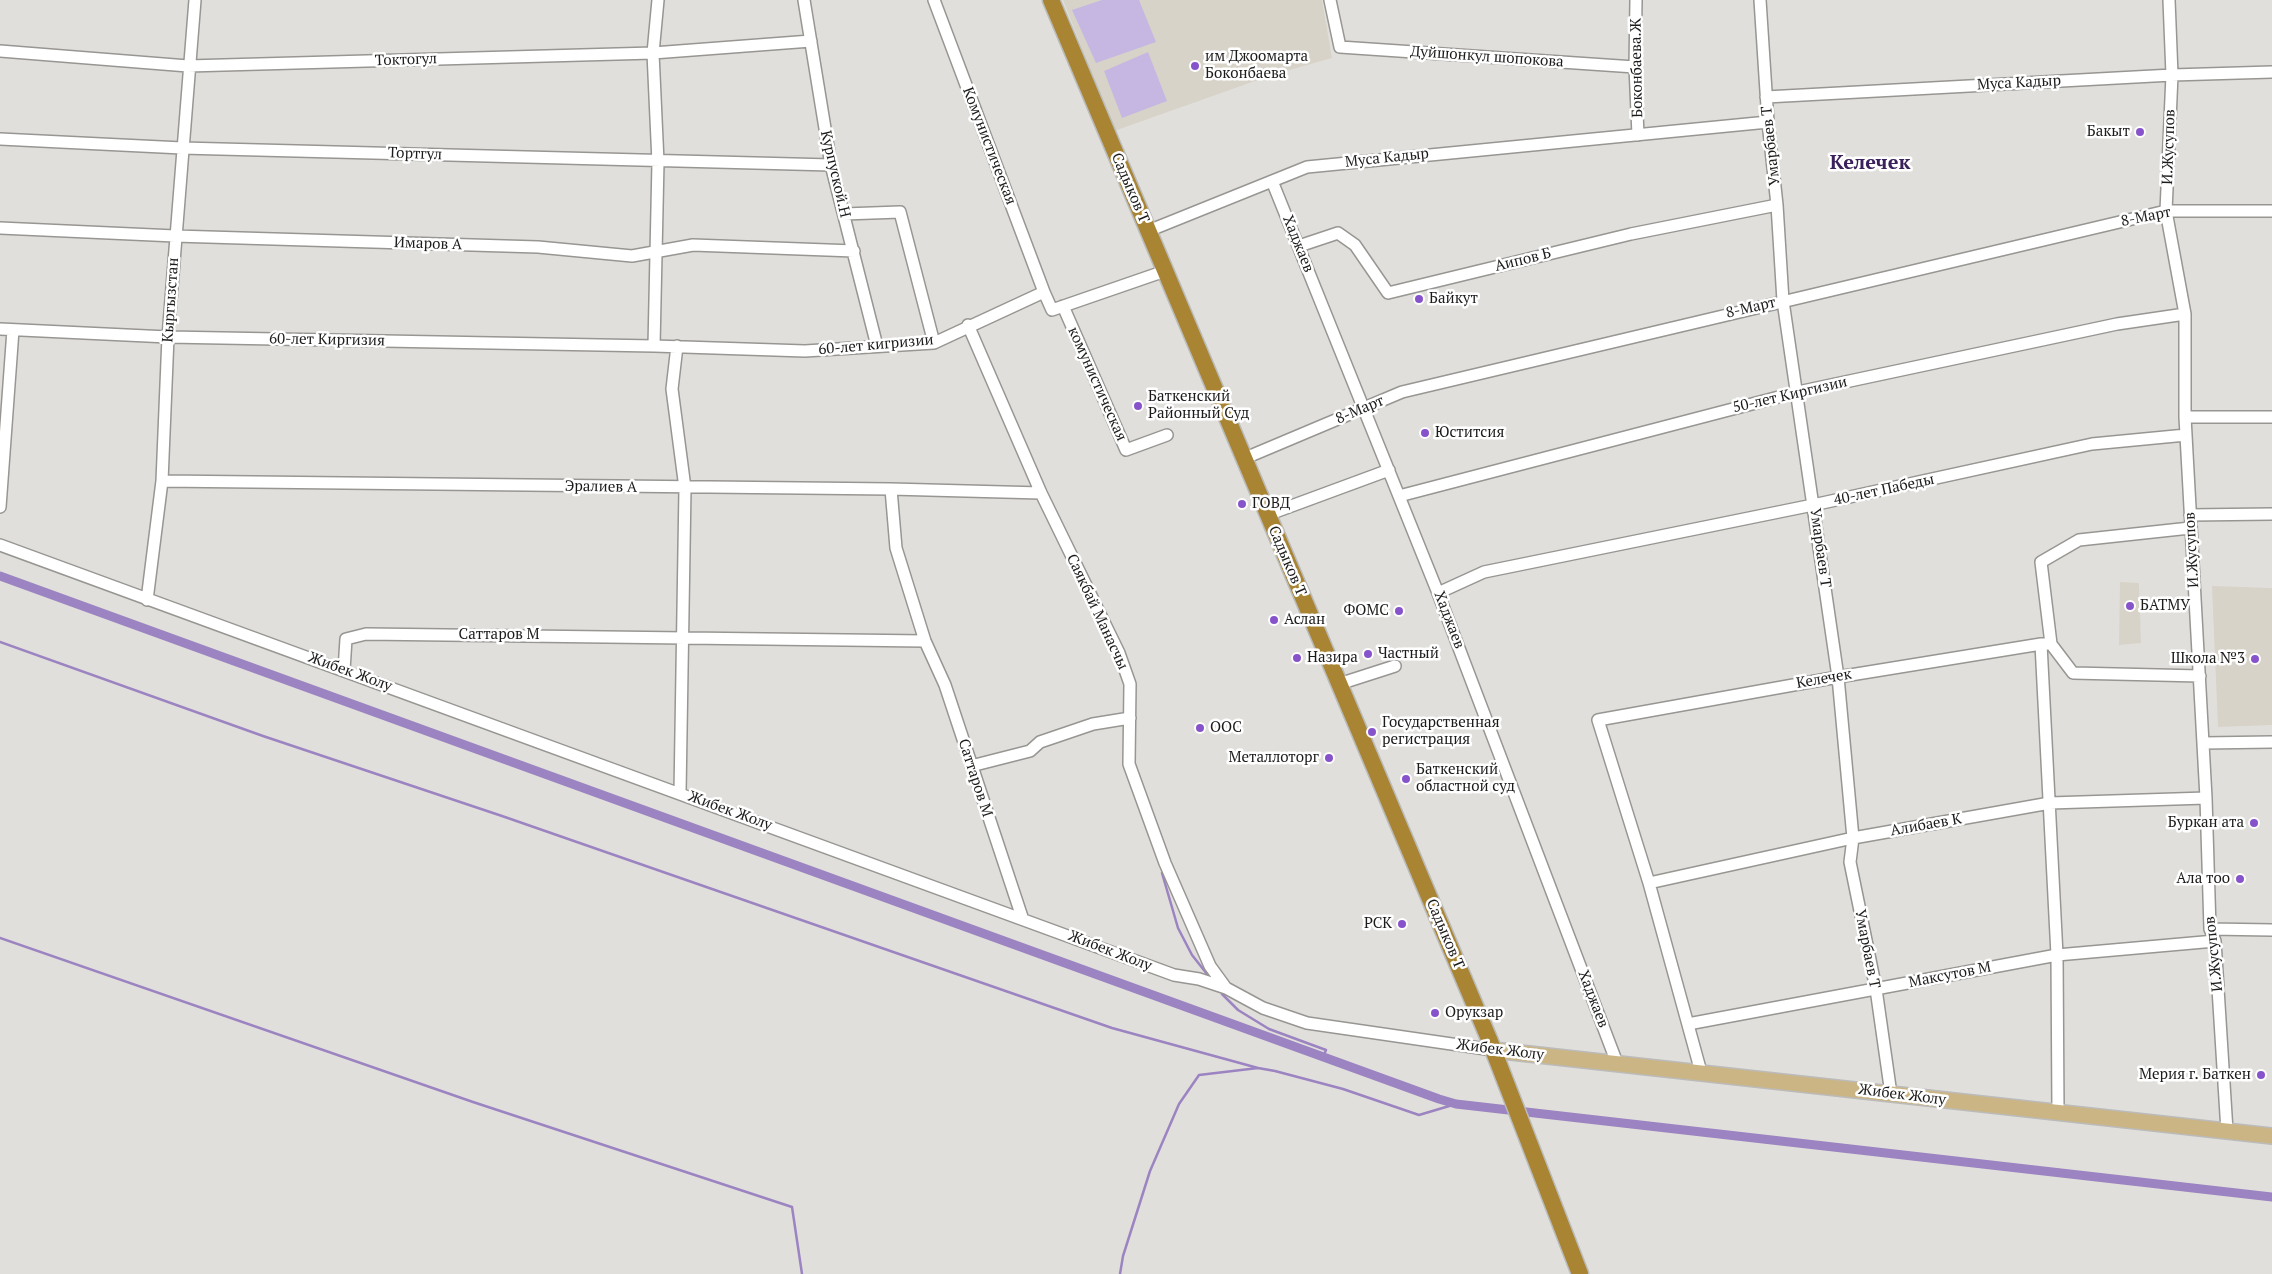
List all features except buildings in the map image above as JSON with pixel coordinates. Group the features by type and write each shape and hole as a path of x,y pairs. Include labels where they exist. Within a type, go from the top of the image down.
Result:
{"highway":[{"name":"Садыков Т","path":"1050,0 1491,1045 1580,1274"}],"main road":[{"name":"Жибек Жолу","path":"1491,1045 1617,1063 2272,1136"}],"street":[{"name":"Кыргызстан","path":"147,600 162,481 168,337 188,66 195,0"},
{"path":"654,346 658,162 653,53 658,0"},
{"name":"Курпуской.Н","path":"804,0 831,165 877,346"},
{"name":"Комунистическая","path":"934,0 1044,292"},
{"name":"Дуйшонкул шопокова","path":"1330,0 1340,47 1635,67"},
{"name":"Боконбаева.Ж","path":"1636,0 1635,67 1638,135"},
{"name":"Умарбаев Т","path":"1760,0 1783,301 1798,392 1838,677 1853,838 1850,862 1876,989 1891,1094"},
{"name":"И.Жусупов","path":"2169,0 2172,75 2166,211 2185,314 2185,417 2204,743 2210,929 2215,941 2227,1131"},
{"name":"Токтогул","path":"0,51 188,66 653,53 811,41"},
{"name":"Муса Кадыр","path":"1766,97 2172,75 2272,72"},
{"name":"Муса Кадыр","path":"1148,231 1307,167 1768,122"},
{"name":"Тортгул","path":"0,139 182,148 658,162 831,165"},
{"name":"Хаджаев","path":"1272,181 1438,593 1617,1063"},
{"name":"Аипов Б","path":"1299,246 1338,232 1355,245 1388,293 1631,234 1777,205"},
{"name":"8-Март","path":"1243,459 1402,392 2166,211 2272,210"},
{"path":"844,214 900,212 934,343"},
{"name":"Имаров А","path":"0,228 175,236 538,247 632,256 693,245 854,251"},
{"path":"1044,292 1052,310 1165,271"},
{"name":"60-лет кигризии","path":"677,346 805,351 934,343 968,325 1044,292"},
{"name":"комунистическая","path":"1062,306 1126,450 1167,435"},
{"name":"50-лет Киргизии","path":"1399,496 1798,392 2117,324 2185,314"},
{"name":"Саякбай Манасчы","path":"968,325 1041,493 1119,653 1130,684 1129,764 1165,863 1210,966 1226,988"},
{"name":"60-лет Киргизия","path":"0,329 168,337 677,346"},
{"path":"0,507 13,330"},
{"path":"677,346 672,389 685,488 680,793"},
{"path":"2185,417 2272,416"},
{"name":"40-лет Пабеды","path":"1438,593 1484,572 1813,505 2092,444 2186,435"},
{"path":"1267,515 1389,470"},
{"name":"Эралиев А","path":"162,481 891,489 1041,493"},
{"name":"Саттаров М","path":"891,489 896,548 925,640 945,685 1022,917"},
{"path":"2190,516 2272,514"},
{"path":"2058,1113 2057,955 2050,803 2046,644 2041,562 2079,540 2190,528"},
{"name":"Жибек Жолу","path":"0,545 1022,917 1174,975 1199,979 1226,988 1263,1008 1307,1023 1491,1045"},
{"name":"Саттаров М","path":"344,670 346,639 366,634 925,640"},
{"path":"2046,644 2073,673 2200,676"},
{"name":"Келечек","path":"1649,883 1598,720 1838,677 2046,644"},
{"path":"1339,684 1395,666"},
{"path":"971,766 1030,751 1040,742 1093,724 1130,718"},
{"path":"2204,743 2272,742"},
{"name":"Алибаев К","path":"1649,883 1853,838 2050,803 2206,798"},
{"path":"1649,883 1702,1072"},
{"path":"2210,929 2272,930"},
{"name":"Максутов М","path":"1688,1024 2057,955 2215,941"}],"shaded area":[{"name":"им Джоомарта Боконбаева","path":"1063,0 1322,0 1332,58 1272,75 1114,131"},
{"path":"1102,0 1139,0 1156,42 1096,63 1072,10"},
{"path":"1148,52 1167,101 1122,118 1104,71"},
{"name":"БАТМУ","path":"2120,582 2139,583 2141,643 2119,645"},
{"path":"2212,586 2272,588 2272,725 2218,727"}],"waterway":[{"path":"0,576 1456,1104 2272,1197"},
{"path":"0,642 263,736 502,816 1112,1028 1258,1068"},
{"path":"1162,873 1178,928 1192,955 1207,974"},
{"path":"0,938 473,1102 792,1207 802,1274"},
{"path":"1222,994 1238,1010 1269,1029 1326,1050 1323,1057"},
{"path":"1120,1274 1123,1256 1150,1171 1179,1104 1199,1075 1258,1068 1275,1071 1343,1089 1419,1115 1456,1104"}],"place":[{"name":"им Джоомарта Боконбаева","path":"1195,66"},
{"name":"Бакыт","path":"2140,132"},
{"name":"Байкут","path":"1419,299"},
{"name":"Баткенский Районный Суд","path":"1138,406"},
{"name":"Юститсия","path":"1425,433"},
{"name":"ГОВД","path":"1242,504"},
{"name":"БАТМУ","path":"2130,606"},
{"name":"ФОМС","path":"1399,611"},
{"name":"Аслан","path":"1274,620"},
{"name":"Частный","path":"1368,654"},
{"name":"Назира","path":"1297,658"},
{"name":"Школа №3","path":"2255,659"},
{"name":"ООС","path":"1200,728"},
{"name":"Государственная регистрация","path":"1372,732"},
{"name":"Металлоторг","path":"1329,758"},
{"name":"Баткенский областной суд","path":"1406,779"},
{"name":"Буркан ата","path":"2254,823"},
{"name":"Ала тоо","path":"2240,879"},
{"name":"РСК","path":"1402,924"},
{"name":"Орукзар","path":"1435,1013"},
{"name":"Мерия г. Бaткен","path":"2261,1075"}],"district":[{"name":"Келечек","path":"1870,163"}]}
